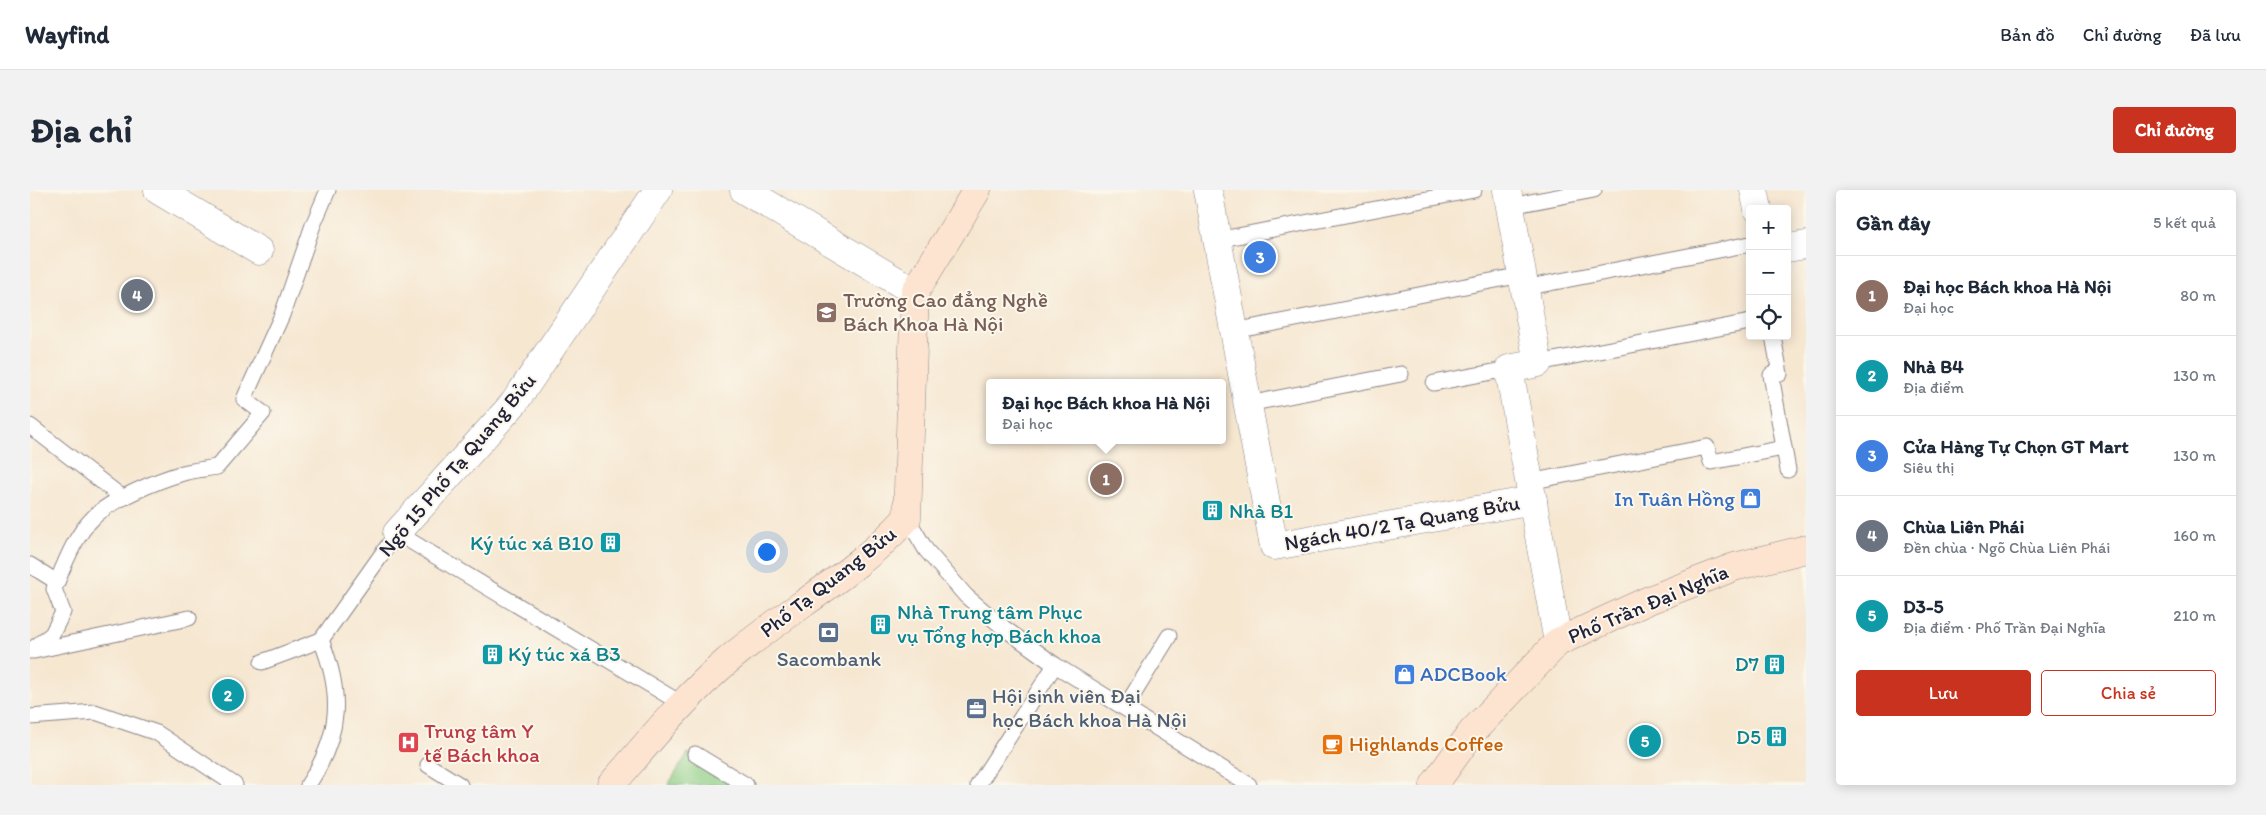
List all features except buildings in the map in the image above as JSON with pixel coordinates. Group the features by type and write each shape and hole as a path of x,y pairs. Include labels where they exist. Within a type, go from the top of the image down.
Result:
{"street":[{"path":"158,190 259,251"},
{"name":"Ngõ 15 Phố Tạ Quang Bửu","path":"397,533 514,403 658,190"},
{"path":"744,190 915,292"},
{"name":"Phố Tạ Quang Bửu","path":"611,785 682,704 725,662 876,549 907,518 915,292 977,190"},
{"name":"Ngách 40/2 Tạ Quang Bửu","path":"1208,190 1274,546 1531,490"},
{"path":"1754,190 1757,205"},
{"path":"1508,198 1538,363 1509,369 1558,642"},
{"path":"1791,247 1806,245"},
{"name":"Phố Trần Đại Nghĩa","path":"1434,785 1472,732 1558,642 1649,600 1734,567 1806,549"}],"lane":[{"path":"189,618 30,651 52,634 63,612 54,589 80,534 92,518 112,502 184,473 218,468 263,413 244,399 282,316 328,190"},
{"path":"1217,240 1474,190"},
{"path":"1508,198 1594,190"},
{"path":"1234,331 1746,245"},
{"path":"1538,363 1746,323"},
{"path":"1774,340 1780,374 1772,375 1788,470"},
{"path":"1434,383 1509,369"},
{"path":"1248,404 1401,374"},
{"path":"30,426 123,498"},
{"path":"1531,490 1707,447 1711,462 1784,448"},
{"path":"907,518 926,550 966,596 1004,628 1055,665 1249,785"},
{"path":"397,533 682,704"},
{"name":"Ngõ 15 Phố Tạ Quang Bửu","path":"321,640 397,533"},
{"path":"30,564 57,582"},
{"path":"1125,708 1170,636"},
{"path":"262,662 321,640 331,665 336,692 336,717 332,737 308,785"},
{"path":"978,785 1055,665"},
{"path":"30,717 95,712 157,733 235,785"},
{"path":"695,754 746,785"},
{"path":"428,765 460,785"}],"green space":[{"path":"688,753 740,785 668,785"}],"place":[{"name":"Cửa Hàng Tự Chọn GT Mart","path":"1260,257"},
{"name":"Chùa Liên Phái","path":"137,295"},
{"name":"Trường Cao đẳng Nghề Bách Khoa Hà Nội","path":"827,312"},
{"name":"Đại học Bách khoa Hà Nội","path":"1106,479"},
{"name":"In Tuân Hồng","path":"1751,499"},
{"name":"Nhà B1","path":"1213,511"},
{"name":"Ký túc xá B10","path":"610,543"},
{"name":"Nhà Trung tâm Phục vụ Tổng hợp Bách khoa","path":"881,624"},
{"name":"Sacombank","path":"829,632"},
{"name":"Ký túc xá B3","path":"492,654"},
{"name":"D7","path":"1775,664"},
{"name":"ADCBook","path":"1404,674"},
{"name":"Nhà B4","path":"228,695"},
{"name":"Hội sinh viên Đại học Bách khoa Hà Nội","path":"976,708"},
{"name":"D5","path":"1777,737"},
{"name":"D3-5","path":"1645,741"},
{"name":"Trung tâm Y tế Bách khoa","path":"408,743"},
{"name":"Highlands Coffee","path":"1333,744"}]}
